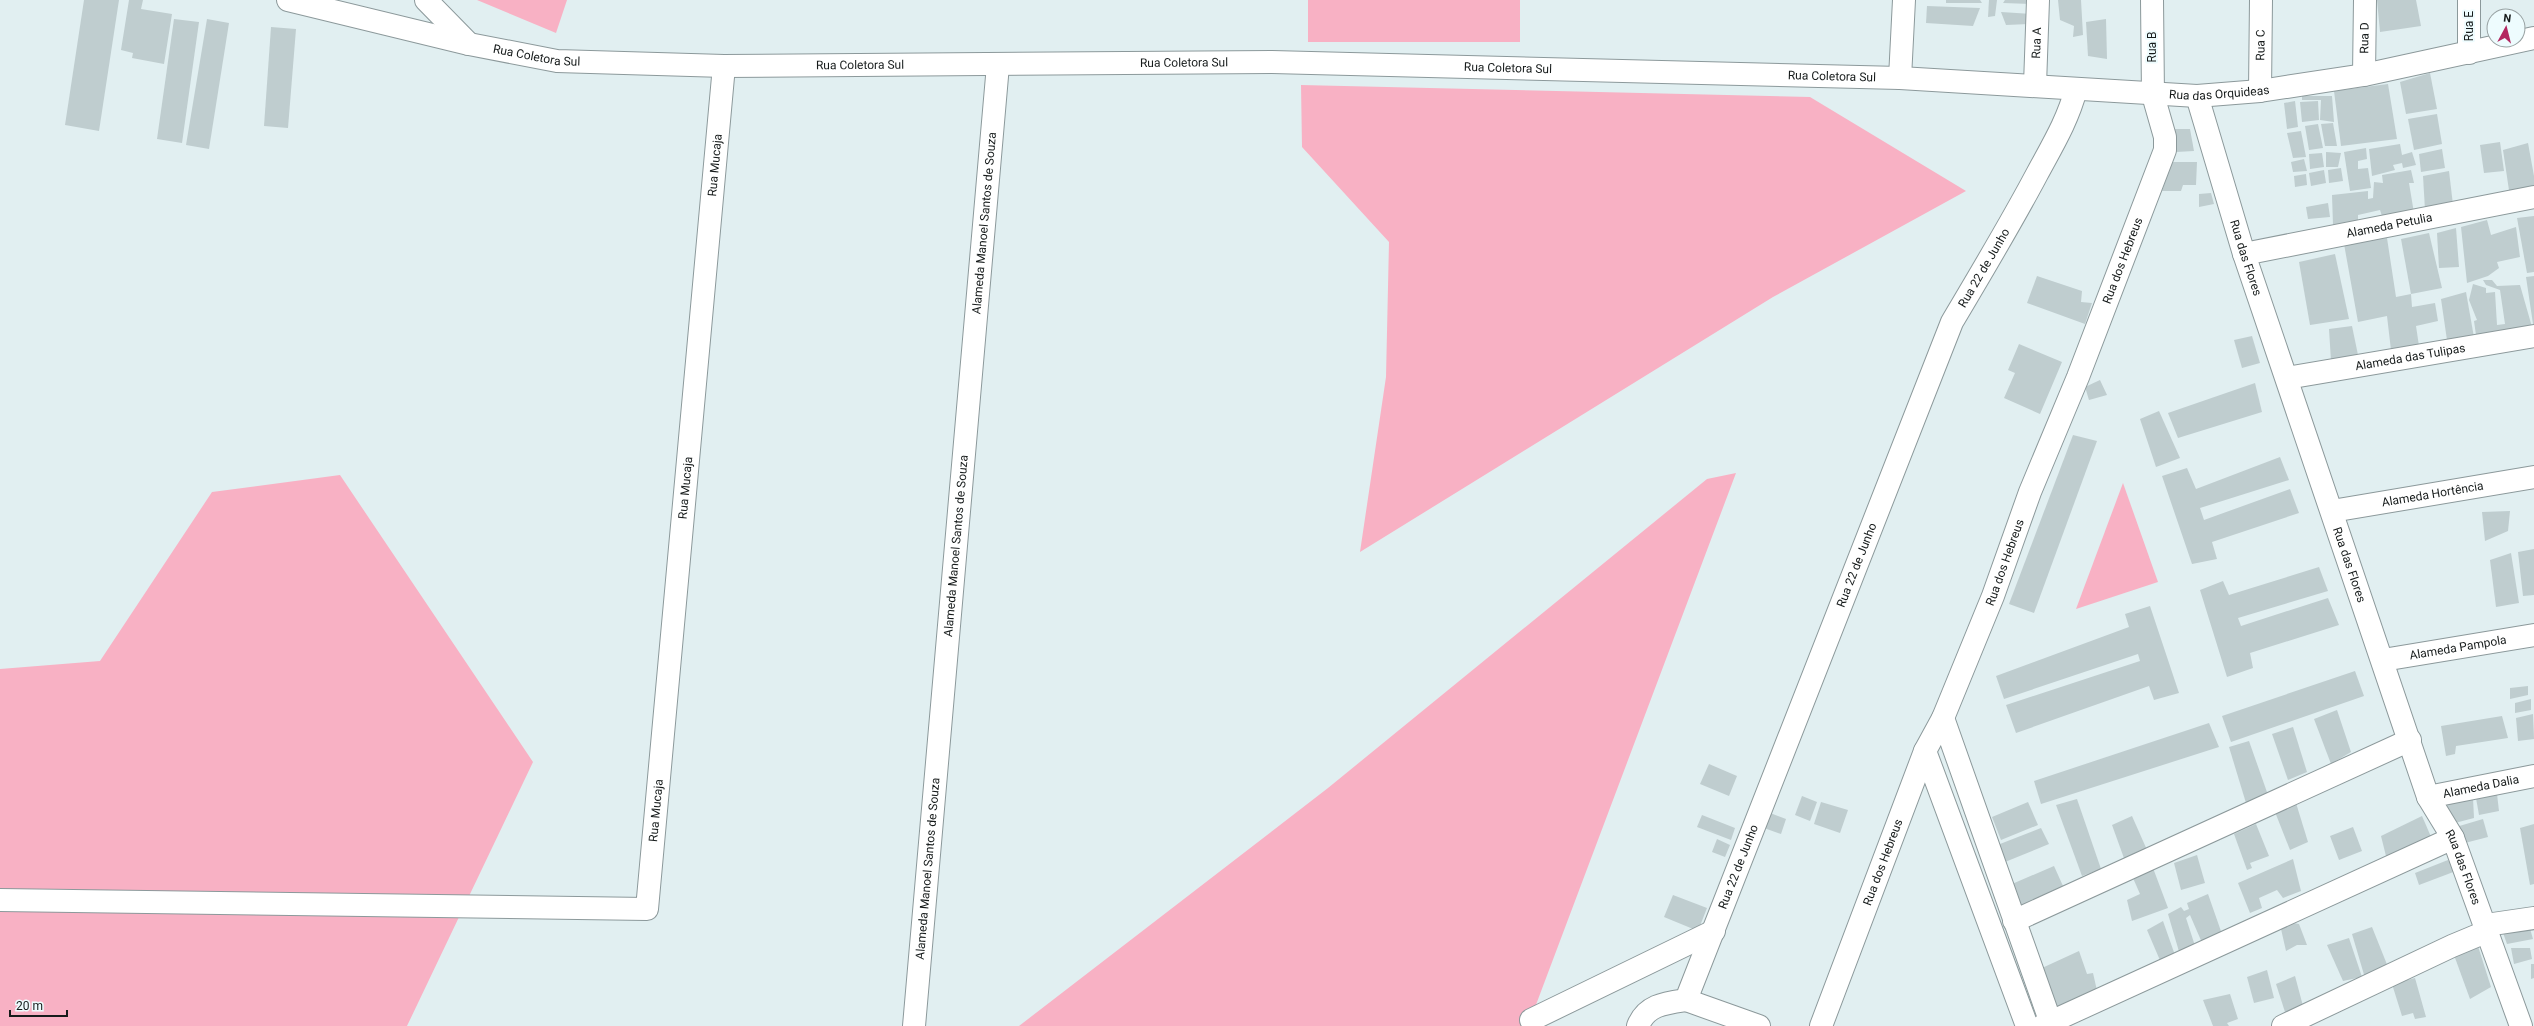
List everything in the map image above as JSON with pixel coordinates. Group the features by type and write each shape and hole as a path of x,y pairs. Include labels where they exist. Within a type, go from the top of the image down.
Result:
{"street":[{"name":"Rua Coletora Sul","path":"288,0 469,44 557,61 724,66 1272,62 1900,78"},
{"path":"426,0 469,44"},
{"path":"1900,78 1904,0"},
{"name":"Rua A","path":"2035,86 2038,0"},
{"name":"Rua B","path":"2152,0 2152,95"},
{"name":"Rua C","path":"2260,91 2261,0"},
{"name":"Rua D","path":"2364,75 2365,0"},
{"name":"Rua E","path":"2468,53 2469,0"},
{"name":"Rua das Orquideas","path":"1900,78 2076,88 2152,95 2197,96 2260,91 2364,75 2534,38"},
{"name":"Alameda Manoel Santos de Souza","path":"914,1026 998,65"},
{"name":"Rua Mucaja","path":"0,900 647,909 724,66"},
{"name":"Rua 22 de Junho","path":"1686,1000 1952,322 2000,244 2058,137 2068,114 2076,88"},
{"name":"Rua dos Hebreus","path":"1821,1026 1926,751 1943,718 1993,596 2030,492 2081,370 2165,150 2165,137 2152,95"},
{"name":"Rua das Flores","path":"2197,96 2244,254 2383,660 2428,797 2453,838 2487,928 2521,1026"},
{"name":"Alameda Petulia","path":"2244,254 2534,197"},
{"name":"Alameda das Tulipas","path":"2287,378 2534,336"},
{"name":"Alameda Hortência","path":"2332,511 2534,477"},
{"name":"Alameda Pampola","path":"2383,660 2534,635"},
{"path":"1943,718 2014,921 2048,1024 2453,838"},
{"path":"2014,921 2410,740"},
{"path":"1926,751 2027,1026"},
{"name":"Alameda Dalia","path":"2428,797 2534,776"},
{"path":"2283,1026 2487,928 2534,918"},
{"path":"1531,1020 1714,931"},
{"path":"1638,1026 1642,1016 1649,1009 1665,1003 1686,1000 1759,1026"}],"shaded area":[{"path":"477,0 567,0 556,33"},
{"path":"1308,0 1520,0 1520,42 1308,42"},
{"path":"1301,85 1810,97 1966,191 1773,297 1360,552 1386,377 1389,242 1302,147"},
{"path":"1736,473 1528,1026 1019,1026 1328,788 1707,479"},
{"path":"340,475 533,762 407,1026 0,1026 0,669 100,661 212,492"},
{"path":"2123,483 2158,582 2076,609"}],"building":[{"path":"84,0 119,0 99,131 65,125"},
{"path":"129,0 143,0 141,9 172,14 164,64 132,58 133,53 121,50"},
{"path":"1946,0 1980,0 1982,3 1946,3"},
{"path":"1989,0 1997,0 1995,16 1988,17"},
{"path":"2005,0 2030,0 2031,4 2003,3"},
{"path":"2058,0 2081,0 2083,35 2073,37 2074,26 2060,20"},
{"path":"2377,0 2416,0 2421,26 2380,32"},
{"path":"1927,6 1980,8 1973,26 1926,23"},
{"path":"2001,12 2032,14 2029,24 2006,25"},
{"path":"174,19 199,22 182,143 157,139"},
{"path":"207,19 229,23 209,149 186,145"},
{"path":"2106,19 2107,59 2088,56 2086,22"},
{"path":"271,27 296,29 288,128 264,126"},
{"path":"2430,73 2437,109 2406,114 2400,82"},
{"path":"2388,84 2397,139 2341,146 2334,91"},
{"path":"2302,96 2332,96 2334,122 2320,120 2321,100 2302,100"},
{"path":"2295,101 2298,127 2287,129 2284,103"},
{"path":"2318,101 2319,120 2302,122 2300,102"},
{"path":"2437,114 2442,144 2414,150 2408,119"},
{"path":"2333,123 2337,146 2325,146 2321,124"},
{"path":"2318,124 2323,148 2309,150 2305,126"},
{"path":"2175,129 2190,129 2194,151 2176,152"},
{"path":"2301,131 2306,157 2293,158 2287,133"},
{"path":"2500,142 2504,171 2484,173 2480,145"},
{"path":"2528,143 2534,176 2534,191 2510,197 2503,150"},
{"path":"2400,144 2402,155 2412,152 2416,165 2403,168 2402,163 2393,165 2395,170 2372,176 2369,149"},
{"path":"2366,148 2367,159 2358,161 2358,169 2368,168 2371,188 2350,191 2344,152"},
{"path":"2442,149 2445,168 2421,172 2419,154"},
{"path":"2326,152 2341,153 2338,167 2326,167"},
{"path":"2322,153 2324,167 2310,169 2309,154"},
{"path":"2304,159 2307,171 2293,172 2291,162"},
{"path":"2172,162 2197,162 2196,185 2183,185 2181,191 2162,191"},
{"path":"2341,168 2343,181 2329,183 2328,170"},
{"path":"2324,170 2326,183 2311,186 2309,173"},
{"path":"2411,170 2414,183 2409,183 2414,213 2383,219 2380,210 2358,215 2358,223 2333,225 2332,195 2368,191 2368,199 2373,198 2374,182 2383,183 2382,175"},
{"path":"2449,171 2453,205 2425,210 2423,176"},
{"path":"2306,174 2307,185 2295,187 2294,176"},
{"path":"2211,193 2214,204 2199,207 2199,194"},
{"path":"2328,203 2330,217 2308,219 2306,207"},
{"path":"2534,216 2534,272 2527,273 2517,218"},
{"path":"2487,220 2491,235 2516,227 2520,257 2497,262 2499,268 2488,276 2467,283 2461,227"},
{"path":"2456,228 2459,267 2439,268 2437,233"},
{"path":"2429,233 2442,288 2411,294 2401,239"},
{"path":"2387,238 2396,297 2411,294 2412,307 2435,303 2438,321 2416,326 2419,346 2391,350 2387,316 2358,322 2344,244"},
{"path":"2335,254 2349,319 2310,325 2299,262"},
{"path":"2037,276 2082,291 2081,302 2092,303 2085,324 2027,303"},
{"path":"2534,276 2534,324 2533,324 2526,277"},
{"path":"2483,280 2492,280 2497,286 2520,285 2534,334 2477,342 2474,321 2477,320 2469,300 2473,284 2486,288 2486,293 2495,292 2497,325 2505,324 2500,290 2486,285"},
{"path":"2466,292 2475,343 2448,347 2441,299"},
{"path":"2352,326 2358,355 2331,361 2329,329"},
{"path":"2252,336 2260,363 2242,368 2234,340"},
{"path":"2019,344 2062,362 2040,414 2004,398 2015,373 2008,370"},
{"path":"2100,380 2107,395 2089,400 2085,387"},
{"path":"2255,383 2262,412 2178,438 2168,413"},
{"path":"2159,411 2180,458 2156,467 2140,419"},
{"path":"2073,435 2097,441 2034,613 2009,604"},
{"path":"2280,457 2289,480 2200,508 2204,520 2290,489 2299,513 2212,542 2217,559 2192,564 2162,476 2187,468 2196,489"},
{"path":"2510,511 2508,531 2485,541 2482,512"},
{"path":"2534,549 2534,595 2523,596 2518,552"},
{"path":"2511,553 2519,603 2496,607 2490,560"},
{"path":"2319,567 2328,591 2238,618 2241,626 2328,598 2339,625 2250,653 2253,668 2227,677 2200,590 2223,581 2229,595"},
{"path":"2150,606 2179,693 2154,700 2149,686 2016,733 2006,705 2140,661 2138,654 2004,699 1996,676 2129,627 2125,614"},
{"path":"2355,671 2364,696 2231,742 2222,716"},
{"path":"2528,686 2528,695 2510,699 2510,688"},
{"path":"2531,699 2531,710 2515,713 2515,703"},
{"path":"2337,710 2351,752 2331,764 2314,719"},
{"path":"2533,714 2534,739 2518,741 2516,718"},
{"path":"2502,716 2508,738 2456,746 2455,754 2446,756 2441,726"},
{"path":"2209,723 2219,747 2041,804 2034,781"},
{"path":"2293,727 2307,772 2288,780 2272,734"},
{"path":"2249,741 2268,795 2246,803 2229,747"},
{"path":"1709,764 1737,776 1729,796 1700,784"},
{"path":"2497,794 2499,811 2479,815 2476,798"},
{"path":"1802,796 1817,802 1810,821 1795,815"},
{"path":"2473,798 2474,818 2451,824 2447,804"},
{"path":"2077,799 2101,869 2082,876 2056,805"},
{"path":"1821,802 1848,810 1840,833 1814,824"},
{"path":"2028,802 2038,825 2001,840 1992,817"},
{"path":"2296,803 2308,842 2290,850 2275,812"},
{"path":"1770,813 1786,819 1781,834 1764,828"},
{"path":"1702,815 1735,828 1731,840 1697,827"},
{"path":"2132,816 2147,850 2125,861 2112,825"},
{"path":"2422,816 2432,839 2387,860 2381,836"},
{"path":"2483,819 2488,837 2461,844 2456,827"},
{"path":"2256,824 2269,856 2250,863 2252,868 2247,870 2234,834"},
{"path":"2534,824 2534,884 2530,885 2520,828"},
{"path":"2353,827 2362,851 2339,860 2330,836"},
{"path":"2041,828 2049,844 2005,862 2000,844"},
{"path":"1717,839 1730,845 1725,857 1712,852"},
{"path":"2197,855 2205,883 2181,890 2174,863"},
{"path":"2293,859 2301,891 2283,898 2277,890 2259,898 2262,908 2250,913 2238,883"},
{"path":"2448,860 2456,871 2419,885 2415,873"},
{"path":"2054,866 2063,886 2020,906 2012,884"},
{"path":"2153,868 2168,908 2132,921 2127,900 2140,894 2133,878"},
{"path":"2208,894 2223,937 2203,945 2190,915 2186,918 2196,949 2180,955 2168,914 2181,907 2184,911 2189,909 2187,903"},
{"path":"1673,895 1707,908 1698,931 1664,917"},
{"path":"2163,921 2176,958 2162,965 2147,930"},
{"path":"2288,922 2299,924 2307,945 2297,945 2286,951 2281,929"},
{"path":"2529,925 2533,939 2507,944 2502,930"},
{"path":"2372,927 2388,967 2365,978 2352,934"},
{"path":"2349,938 2362,977 2343,981 2327,945"},
{"path":"2478,946 2491,987 2470,999 2454,955"},
{"path":"2511,948 2530,948 2532,959 2514,964"},
{"path":"2079,951 2087,974 2093,973 2098,995 2055,1012 2042,968"},
{"path":"2531,964 2534,964 2534,978 2531,979"},
{"path":"2267,970 2274,998 2254,1003 2247,977"},
{"path":"2295,976 2303,1006 2285,1012 2276,984"},
{"path":"2415,978 2426,1017 2415,1019 2413,1013 2402,1016 2392,984"},
{"path":"2230,994 2238,1019 2227,1023 2229,1026 2213,1026 2203,1000"}]}
